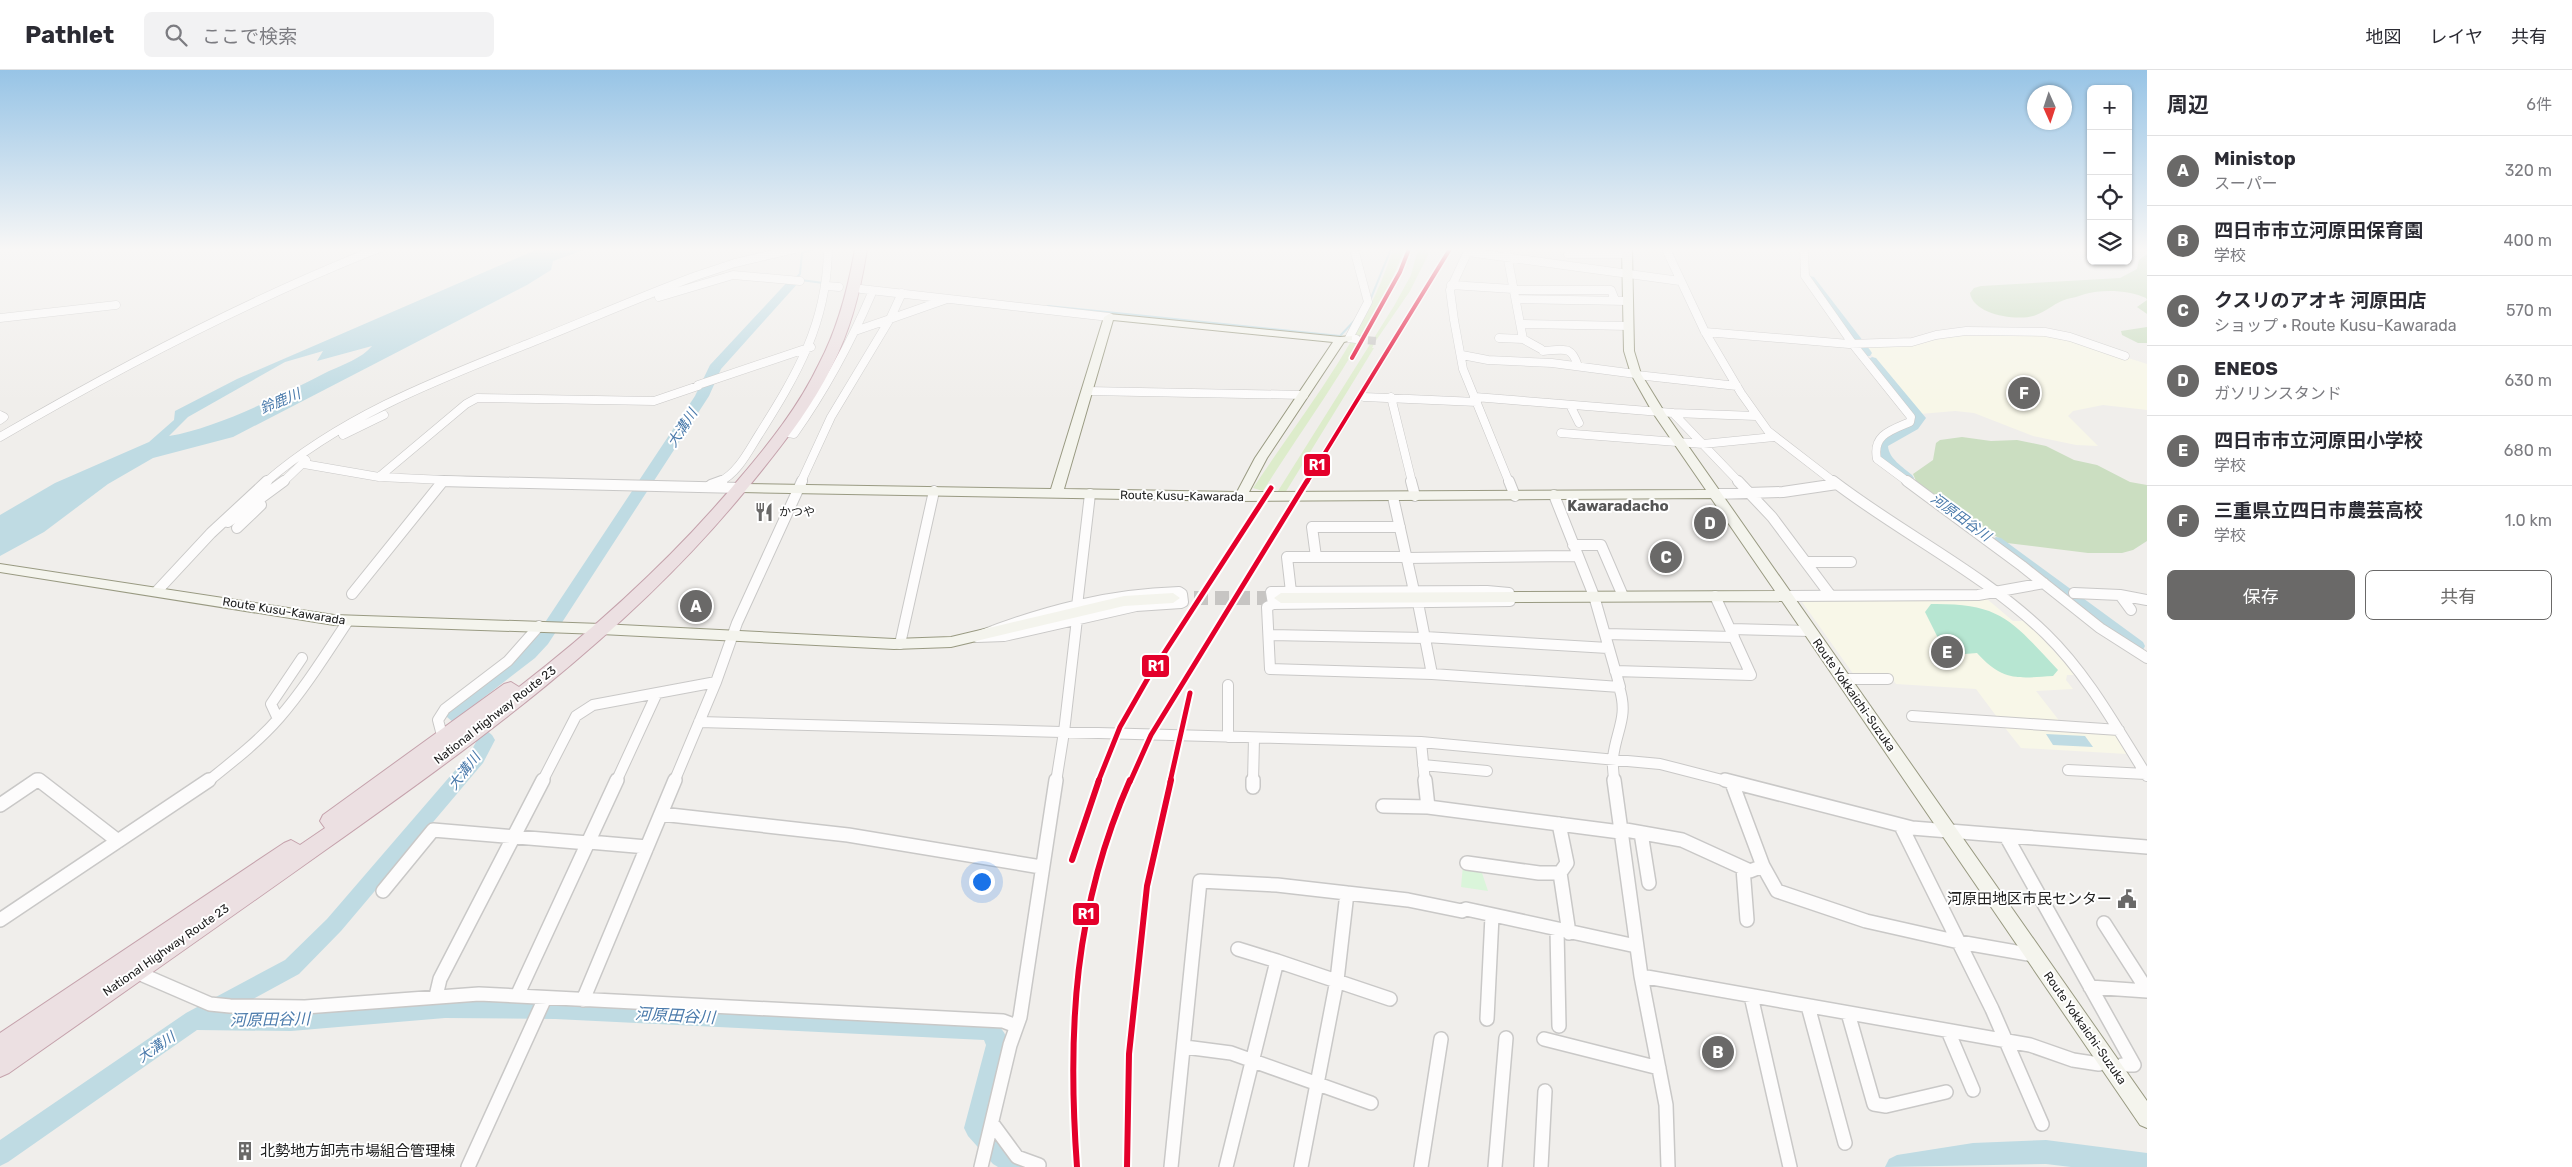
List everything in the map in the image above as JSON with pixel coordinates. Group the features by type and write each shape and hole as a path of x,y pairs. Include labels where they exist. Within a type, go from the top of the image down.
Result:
{"highway":[{"name":"National Highway Route 23","path":"734,488 812,369 840,300"},
{"name":"National Highway Route 23","path":"0,1047 465,729 540,683 593,629 682,554 734,488 783,432 816,384 838,338 850,300"},
{"name":"National Highway Route 23","path":"0,1065 425,770 465,729"}],"main road":[{"name":"Route Yokkaichi-Suzuka","path":"1628,301 1629,351 1636,375 1659,413 2147,1118"},
{"path":"1056,494 1109,317 1349,339"},
{"path":"1241,497 1261,458 1304,395 1349,339"},
{"name":"Route Kusu-Kawarada","path":"734,488 1241,497 1714,494"},
{"name":"Route Kusu-Kawarada","path":"0,568 348,621 540,626 900,644 951,642 1124,601 1174,598"},
{"path":"1282,598 1785,596"}],"street":[{"path":"0,437 86,387 196,330 259,300"},
{"path":"150,591 228,514 291,462 344,427 444,378 637,300"},
{"path":"584,321 602,318 648,300"},
{"path":"705,487 726,479 756,438 794,380 811,347 824,300"},
{"path":"783,432 794,434 797,430 856,331 869,300"},
{"path":"583,1000 716,682 733,636 797,489 831,417 890,320 899,300"},
{"path":"856,331 944,300"},
{"path":"958,300 1109,317"},
{"path":"1349,339 1368,300"},
{"path":"1451,300 1464,369 1515,496"},
{"path":"1516,300 1523,339"},
{"path":"1618,300 1628,301"},
{"path":"1689,300 1705,332 1737,386 1756,416 1774,437 1837,484 1999,594 2046,634 2069,658 2090,685 2146,775"},
{"path":"1824,300 1911,417 1910,422 1884,434 1876,441 1874,449 1877,459 2044,583 2100,628 2147,658"},
{"path":"0,318 116,305"},
{"path":"1521,324 1629,326"},
{"path":"1705,332 1857,343 1912,342 1936,335 1966,331 2045,332 2070,337 2125,356"},
{"path":"1499,338 1523,339 1542,350 1570,350 1574,353 1578,366"},
{"path":"379,477 466,404 478,398 654,401 811,347"},
{"path":"1462,355 1487,360 1578,366 1636,375 1737,386"},
{"path":"1087,391 1304,395"},
{"path":"1364,397 1476,400 1659,413 1756,416"},
{"path":"1391,397 1415,496"},
{"path":"1571,407 1579,423"},
{"path":"1673,413 1750,493 1806,562 1830,596"},
{"path":"0,415 4,417 0,420"},
{"path":"199,543 283,481 304,464 306,459 347,432 384,415 344,427"},
{"path":"1561,433 1703,444 1774,437"},
{"path":"304,464 379,477 443,481 734,488"},
{"path":"237,528 282,487 283,481"},
{"path":"352,594 443,481"},
{"path":"1714,494 1792,491 1837,484"},
{"path":"900,644 934,491"},
{"path":"1078,606 1090,494"},
{"path":"1554,495 1594,596 1622,696 1623,722 1613,758 1620,831 1641,976 1666,1105 1668,1167"},
{"path":"1393,496 1414,591"},
{"path":"1316,557 1312,527 1400,527"},
{"path":"1573,545 1601,545 1623,596"},
{"path":"1282,598 1287,557 1577,556"},
{"path":"1806,562 1851,562"},
{"path":"1785,596 1999,594 2044,583"},
{"path":"1535,598 1487,591 1414,591 1282,598 1267,607 1270,669 1432,674 1619,687"},
{"path":"1179,592 1182,594 1183,602 1176,604 1136,606 1004,636 977,636 1016,620 1116,597 1152,593 1179,592"},
{"path":"2074,593 2120,595 2147,600"},
{"path":"2120,595 2131,610"},
{"path":"1615,671 1751,675 1715,596"},
{"path":"1282,598 1418,603 1493,603 1535,598"},
{"path":"1418,603 1432,674"},
{"path":"981,1167 1016,1026 1020,1017 1041,867 1064,732 1077,619"},
{"path":"0,920 207,782 278,719 302,689 348,621"},
{"path":"465,729 438,720 445,709 527,645 540,626"},
{"path":"1605,634 1810,631"},
{"path":"1269,635 1425,638 1608,648"},
{"path":"278,719 271,704 302,658"},
{"path":"1842,679 1888,680"},
{"path":"436,996 440,979 576,716 593,705 716,682"},
{"path":"1228,685 1228,737"},
{"path":"517,996 657,693"},
{"path":"1912,716 2119,730"},
{"path":"699,722 816,723 1421,742 1613,758 1660,764 1901,826 2147,847"},
{"path":"1254,738 1254,787"},
{"path":"1421,742 1428,807"},
{"path":"1423,764 1487,771"},
{"path":"2068,770 2146,775"},
{"path":"0,805 38,780 118,841"},
{"path":"1732,783 1763,866 1777,891 1866,921 1959,942 2034,955"},
{"path":"1382,806 1428,807 1641,833 1682,840 1750,871 1763,866"},
{"path":"661,814 848,836 1041,867"},
{"path":"1559,824 1567,863 1560,873 1563,932 1559,1026"},
{"path":"1901,826 2007,1041 2042,1124"},
{"path":"383,891 433,830 647,847"},
{"path":"1641,833 1649,884"},
{"path":"2006,836 2134,1065 2122,1065"},
{"path":"1467,863 1539,874 1560,873"},
{"path":"1743,868 1747,920"},
{"path":"1171,1167 1185,1047 1200,881 1277,885 1408,900 1414,903 1462,911 1466,910 1636,946"},
{"path":"1301,1167 1337,980 1347,893"},
{"path":"1487,1019 1492,916"},
{"path":"2104,923 2147,991"},
{"path":"1238,949 1390,999"},
{"path":"1226,1167 1277,961"},
{"path":"135,972 210,1004 230,1006 305,1007 479,994 517,996 542,1006 583,1000 1003,1021 1016,1026"},
{"path":"1641,976 2030,1045 2073,1060 2099,1064"},
{"path":"2090,987 2147,991"},
{"path":"1751,996 1790,1167"},
{"path":"468,1167 542,1006"},
{"path":"1808,1006 1845,1143"},
{"path":"1848,1013 1874,1104 1886,1106 1946,1092"},
{"path":"1948,1031 1973,1090"},
{"path":"1495,1167 1506,1038"},
{"path":"1421,1167 1441,1039"},
{"path":"1544,1039 1658,1068"},
{"path":"1185,1047 1231,1053 1252,1059 1371,1103"},
{"path":"1541,1167 1545,1091"},
{"path":"991,1128 1017,1157 1039,1165"},
{"path":"1217,1167 1233,1167"}],"shaded area":[{"path":"1959,335 2060,336 2147,364 2147,410 2103,405 2073,411 2068,416 2098,446 2076,445 2033,436 1974,413 1955,411 1920,414 1866,348 1871,345 1912,345"},
{"path":"1800,599 1987,599 2013,621 2026,621 2076,675 2067,675 2066,680 2073,689 2036,691 2061,723 2000,721 1976,689 1896,684 1892,678 1854,675"},
{"path":"2002,724 2110,732 2116,735 2127,754 2021,748"}],"green space":[{"path":"1372,300 1382,300 1338,376 1263,491 1253,488 1332,373"},
{"path":"1397,300 1404,300 1375,342 1372,348 1374,348 1285,493 1278,491"},
{"path":"2063,300 2036,315 2019,318 1998,315 1979,307 1973,301"},
{"path":"2147,300 2147,314 2137,307"},
{"path":"2147,327 2147,343 2138,343 2122,335 2121,331"},
{"path":"1962,437 1991,441 2017,440 2046,446 2074,460 2097,465 2130,482 2147,485 2147,541 2133,550 2122,553 2088,553 2007,543 1926,493 1913,474 1933,460 1936,443 1940,440"},
{"path":"1931,604 1974,607 2004,618 2029,639 2058,670 2053,676 2012,676 2003,674 1995,669 1977,653 1965,654 1942,646 1925,612"},
{"path":"1463,865 1481,870 1488,891 1461,887"}],"water":[{"name":"鈴鹿川","path":"419,300 498,300 233,437 153,458 108,484 44,532 0,556 0,515 55,483 149,442 174,420 175,411 237,379","holes":["372,346 363,354 292,390 229,418 208,426 169,436 188,417 285,362 323,351 317,361"]},
{"path":"2046,734 2085,736 2093,747 2053,745"}],"waterway":[{"name":"大溝川","path":"0,1154 194,1020 292,967 334,925 477,758 486,740 453,712 529,654 542,640 702,396 715,368 777,300"},
{"name":"河原田谷川","path":"1826,300 1866,353"},
{"path":"1048,306 1340,336 1355,320"},
{"name":"河原田谷川","path":"1872,361 1919,418 1914,426 1881,445 1882,452 1889,463 1907,478"},
{"name":"河原田谷川","path":"1996,542 2137,646"},
{"name":"河原田谷川","path":"196,1020 291,1021 445,1008 555,1009 989,1030 995,1037 997,1045 976,1128 1001,1156 1024,1167"},
{"name":"河原田谷川","path":"1897,1167 1973,1155 2046,1152 2147,1165"}],"tunnel":[{"path":"1356,339 1376,341"},
{"path":"1173,598 1281,598"}],"transit line":[{"name":"R1","path":"1352,358 1384,300"},
{"name":"R1","path":"1077,1167 1072,1057 1073,1021 1080,948 1095,876 1120,804 1151,735 1419,300"},
{"name":"R1","path":"1072,860 1094,793 1120,727 1148,678 1271,488"},
{"name":"R1","path":"1127,1167 1129,1054 1147,886 1190,693"}],"place":[{"name":"三重県立四日市農芸高校","path":"2024,393"},
{"name":"かつや","path":"764,512"},
{"name":"ENEOS","path":"1710,523"},
{"name":"クスリのアオキ 河原田店","path":"1666,557"},
{"name":"Ministop","path":"696,606"},
{"name":"四日市市立河原田小学校","path":"1947,652"},
{"name":"河原田地区市民センター","path":"2127,899"},
{"name":"四日市市立河原田保育園","path":"1718,1052"},
{"name":"北勢地方卸売市場組合管理棟","path":"245,1151"}],"district":[{"name":"Kawaradacho","path":"1618,506"}]}
